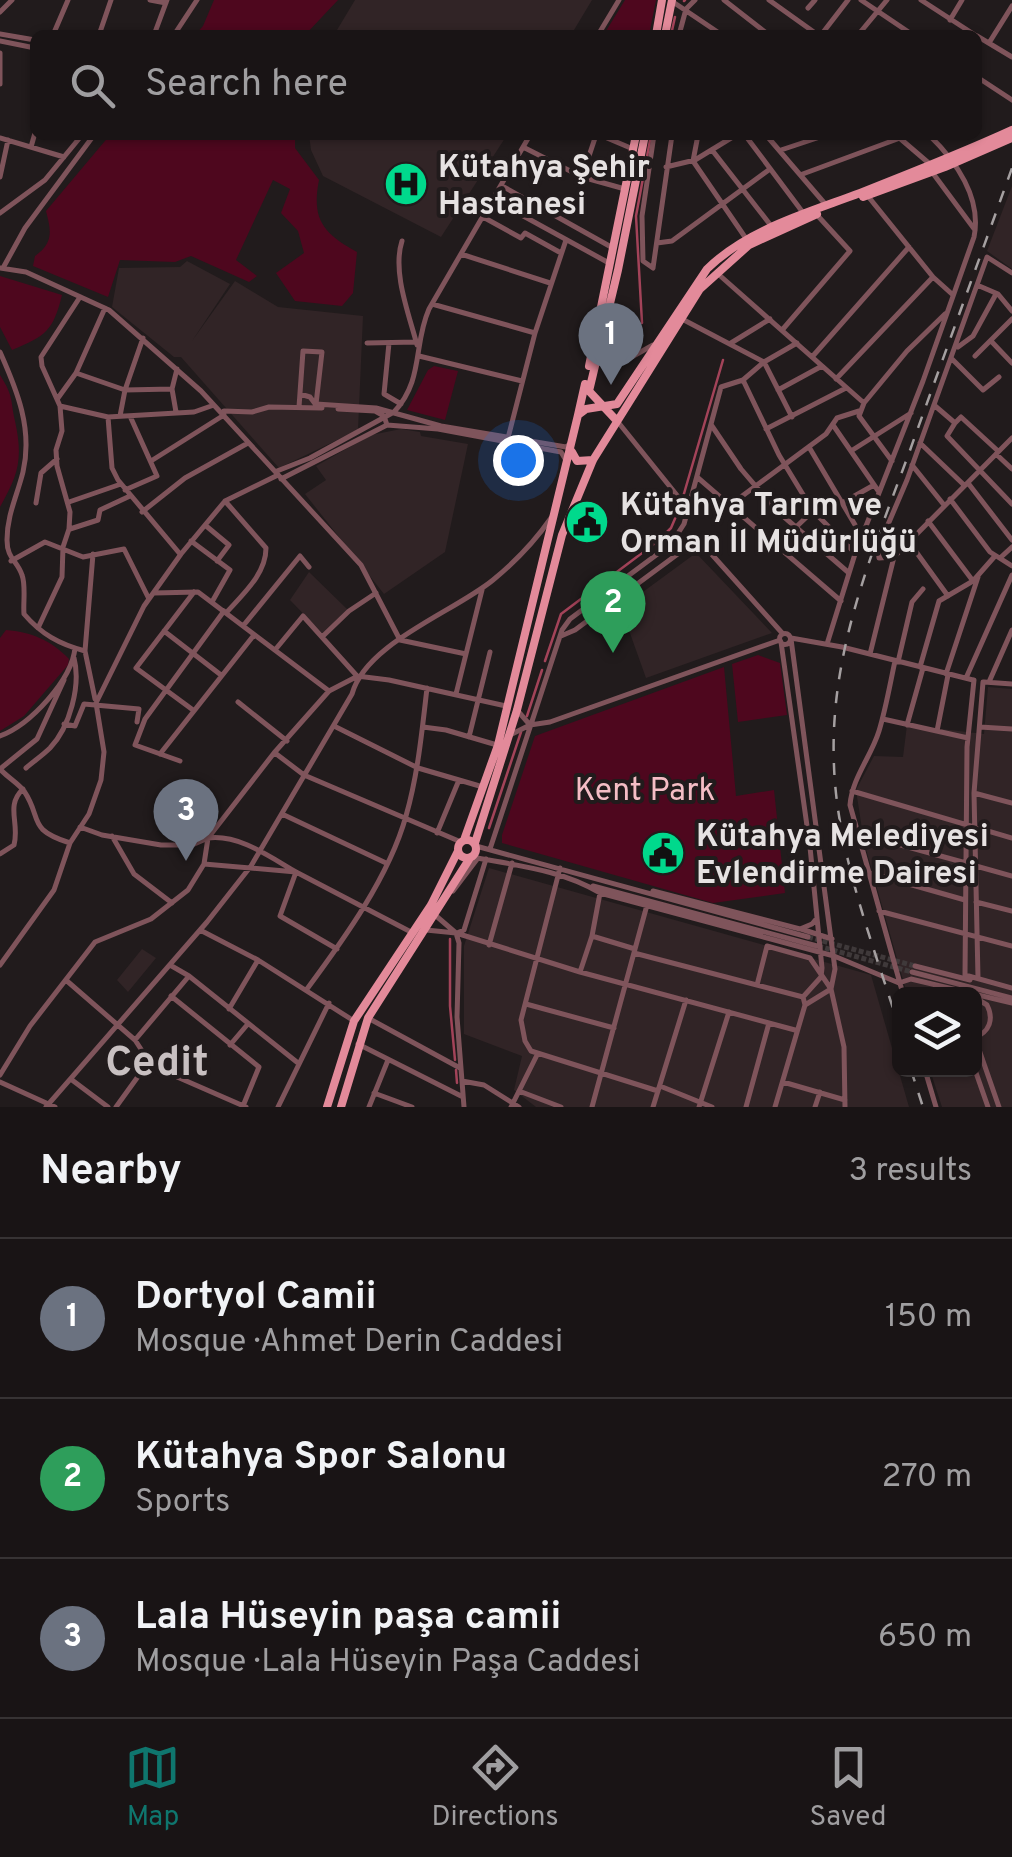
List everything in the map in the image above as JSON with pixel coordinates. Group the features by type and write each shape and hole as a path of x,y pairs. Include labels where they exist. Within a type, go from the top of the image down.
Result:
{"main road":[{"path":"658,30 670,0"},
{"path":"666,30 670,0"},
{"path":"578,415 618,404 707,270 724,253 772,227 952,161 1012,134"},
{"path":"341,1107 368,1018 474,858 510,735 635,140"},
{"path":"617,421 589,391 644,140"},
{"path":"327,1107 354,1020 431,905 484,788 513,708 569,511 617,421 700,289 749,245 932,168"},
{"path":"572,452 577,461 594,460"},
{"path":"461,844 476,844"},
{"path":"461,844 464,858 474,858"}],"street":[{"path":"0,12 12,0"},
{"path":"55,30 68,0"},
{"path":"101,30 111,0"},
{"path":"150,0 166,2 156,30"},
{"path":"177,30 197,0"},
{"path":"603,30 620,0"},
{"path":"670,0 715,30"},
{"path":"680,30 686,9 696,0"},
{"path":"724,0 762,30"},
{"path":"770,0 813,30"},
{"path":"808,8 815,0"},
{"path":"824,30 848,0"},
{"path":"861,0 905,30"},
{"path":"862,30 887,0"},
{"path":"921,0 966,30"},
{"path":"950,20 962,0"},
{"path":"988,43 1012,6"},
{"path":"0,37 30,43"},
{"path":"982,40 1012,57"},
{"path":"0,54 0,84"},
{"path":"982,80 1012,100"},
{"path":"0,177 4,139 65,158"},
{"path":"31,147 33,140"},
{"path":"0,213 45,180 76,140"},
{"path":"90,140 25,228 2,268 26,272 105,308 177,369 215,405 361,565 400,640"},
{"path":"279,475 402,404 410,392 420,358 420,330 431,304 527,140"},
{"path":"582,177 596,140"},
{"path":"611,140 634,149"},
{"path":"653,140 642,216 643,262 653,268 671,140"},
{"path":"697,140 693,161 747,240"},
{"path":"666,167 693,161 727,140"},
{"path":"749,140 804,214"},
{"path":"770,140 826,206"},
{"path":"780,151 812,140"},
{"path":"800,175 890,140"},
{"path":"901,140 932,168 976,230"},
{"path":"827,644 862,536 976,230 974,201 952,161 933,140"},
{"path":"523,147 582,177 625,189"},
{"path":"712,150 772,227"},
{"path":"657,243 672,240 770,169"},
{"path":"502,186 614,248"},
{"path":"867,196 933,277 953,295"},
{"path":"0,197 13,202"},
{"path":"494,200 610,264"},
{"path":"783,329 850,251 817,214"},
{"path":"484,217 521,238 525,234 561,253"},
{"path":"508,438 535,333 566,240"},
{"path":"402,241 398,252 402,285 420,358"},
{"path":"812,357 910,248"},
{"path":"461,254 550,283"},
{"path":"1012,273 988,257 878,548 879,558 894,557 1012,438"},
{"path":"717,273 864,403"},
{"path":"836,380 933,277"},
{"path":"977,285 996,294 1012,311"},
{"path":"956,348 973,336 996,294"},
{"path":"38,629 62,577 62,547 70,529 69,502 57,459 62,431 59,402 41,358 80,297"},
{"path":"431,304 535,333"},
{"path":"59,402 105,308"},
{"path":"730,504 809,447 837,418 859,412 907,350 947,312"},
{"path":"731,343 770,318"},
{"path":"976,356 1012,318"},
{"path":"682,319 764,362 792,417"},
{"path":"120,416 143,338"},
{"path":"991,340 1011,358"},
{"path":"595,361 628,359 660,341"},
{"path":"367,343 416,342"},
{"path":"389,343 384,394 402,404"},
{"path":"490,849 560,636 570,619 670,544 684,524 722,387 743,380 797,343"},
{"path":"0,352 21,398 26,436 23,470 8,520 7,547 11,561 22,574 24,614 61,644 85,651"},
{"path":"299,407 303,352 322,352 316,406"},
{"path":"420,358 522,381"},
{"path":"952,359 983,390 999,377"},
{"path":"778,390 822,366"},
{"path":"176,412 172,389 177,369"},
{"path":"76,373 125,390 172,389"},
{"path":"743,380 785,465 813,511 856,554"},
{"path":"766,429 846,388"},
{"path":"300,394 310,396 316,406"},
{"path":"59,402 108,416 194,412 215,405"},
{"path":"933,404 955,423"},
{"path":"151,460 222,413 252,412 269,406 394,412 441,426 566,448 573,442"},
{"path":"316,406 376,411 384,416 387,425"},
{"path":"859,412 892,461"},
{"path":"851,451 910,413"},
{"path":"108,416 112,468 142,512 180,554"},
{"path":"69,502 158,476 130,416"},
{"path":"404,416 404,425"},
{"path":"1012,469 961,418 955,423 947,436 1012,504"},
{"path":"617,421 688,510"},
{"path":"96,703 151,596 225,501 387,425 562,452 568,464"},
{"path":"711,425 756,487 794,526 850,573"},
{"path":"832,425 880,492"},
{"path":"906,724 938,604 975,579 1012,543 965,484 920,442"},
{"path":"142,512 185,478 249,443"},
{"path":"809,447 862,536"},
{"path":"36,503 42,473 57,459"},
{"path":"912,465 997,557 1012,566"},
{"path":"697,477 841,601"},
{"path":"842,503 874,485"},
{"path":"70,529 98,520 100,510 130,496"},
{"path":"180,761 135,745 146,718 193,652 254,581 267,554 225,501"},
{"path":"0,1074 30,1026 95,942 138,926 188,890 204,864 208,838 274,753 329,691 357,676 400,640 482,588 534,542 557,508"},
{"path":"777,545 813,511"},
{"path":"928,521 975,579"},
{"path":"205,525 229,545 217,561"},
{"path":"887,527 907,544 948,596"},
{"path":"560,636 574,630 698,538 781,638 787,644 791,639"},
{"path":"11,561 45,542 72,554 124,549 151,596"},
{"path":"192,542 230,570 212,602"},
{"path":"0,965 54,890 70,843 101,780 104,752 85,651 93,554"},
{"path":"243,626 300,556 309,567"},
{"path":"870,654 894,557"},
{"path":"966,678 1012,574"},
{"path":"936,731 947,674 975,579"},
{"path":"456,694 482,588"},
{"path":"900,987 850,805 851,790 866,766 882,719 912,602 923,589"},
{"path":"151,596 194,592 329,691"},
{"path":"193,710 136,668 194,592"},
{"path":"322,637 376,592"},
{"path":"275,650 303,616 357,676 513,708 530,725"},
{"path":"978,979 974,793 979,727 986,682 1012,630"},
{"path":"164,631 221,675"},
{"path":"160,754 254,634"},
{"path":"510,735 781,638"},
{"path":"781,638 822,968 821,977 803,997"},
{"path":"791,639 974,680 1010,684 1012,676"},
{"path":"791,639 835,970 830,989 805,1005"},
{"path":"400,640 466,654"},
{"path":"26,768 50,749 64,724 78,682 75,648"},
{"path":"470,737 490,652"},
{"path":"70,843 56,839 38,826 23,789 0,768 37,739 74,658"},
{"path":"0,1082 50,1106 251,866 352,694 357,676"},
{"path":"0,736 36,714 65,677"},
{"path":"974,680 968,738 965,975 1012,995"},
{"path":"307,989 362,908 405,821 418,768 428,688"},
{"path":"238,702 287,741"},
{"path":"64,724 75,726 84,704 96,703 139,709 136,722"},
{"path":"882,719 968,738"},
{"path":"334,726 418,768 484,788"},
{"path":"423,727 498,745"},
{"path":"979,727 1012,729"},
{"path":"274,753 304,775 461,844"},
{"path":"437,833 459,780"},
{"path":"0,854 14,845 12,806 23,789"},
{"path":"851,790 1012,838"},
{"path":"974,793 1012,803"},
{"path":"282,814 386,863"},
{"path":"80,827 161,845 192,845 222,836 411,932"},
{"path":"858,833 1012,876"},
{"path":"112,836 134,874 172,903"},
{"path":"476,844 808,937"},
{"path":"474,858 512,863 817,946"},
{"path":"456,933 464,930 486,859"},
{"path":"489,946 512,863"},
{"path":"204,864 296,872"},
{"path":"560,868 521,1020 531,1051 712,1107"},
{"path":"296,872 280,916 337,949"},
{"path":"868,872 1012,910"},
{"path":"586,884 600,893 834,956 899,983 911,980 1012,995"},
{"path":"650,892 657,890 832,939"},
{"path":"580,972 600,893"},
{"path":"592,1107 646,904"},
{"path":"879,911 1012,946"},
{"path":"435,915 456,933 459,943 456,1018 464,1107"},
{"path":"800,929 817,918"},
{"path":"200,930 258,960 354,1020"},
{"path":"426,930 456,933 535,960 796,1030"},
{"path":"592,936 803,997"},
{"path":"756,985 768,946 810,958 830,989 844,1047 845,1104 783,1082"},
{"path":"229,1009 258,960"},
{"path":"170,965 298,1063"},
{"path":"914,969 1012,995"},
{"path":"135,1040 189,976"},
{"path":"67,981 135,1040 152,1066 244,1106 258,1068 171,996"},
{"path":"775,1107 805,1005 803,997"},
{"path":"653,1107 686,998"},
{"path":"982,1002 991,1018 982,1034"},
{"path":"278,1107 328,1003"},
{"path":"526,1004 614,1028"},
{"path":"700,1105 729,1012"},
{"path":"368,1018 460,1068"},
{"path":"746,1107 769,1023"},
{"path":"230,1045 248,1024"},
{"path":"358,1044 463,1097"},
{"path":"462,1081 484,1084 514,1106 538,1053"},
{"path":"982,1058 999,1107"},
{"path":"370,1107 388,1060"},
{"path":"116,1107 142,1072 152,1066"},
{"path":"927,1077 936,1107"},
{"path":"978,1077 988,1107"},
{"path":"72,1080 108,1107"},
{"path":"520,1091 561,1107"},
{"path":"816,1107 820,1092"},
{"path":"374,1093 412,1107"}],"shaded area":[{"path":"355,0 592,0 574,30 337,30"},
{"name":"Kütahya Şehir Hastanesi","path":"310,140 504,140 441,237 323,176"},
{"path":"1012,186 1012,269 987,251"},
{"path":"187,261 230,284 192,341 235,281 278,307 363,316 358,430 279,468 181,357 174,357 112,307 119,268 180,267"},
{"path":"401,429 468,444 445,552 384,594 305,494 326,480 316,466 371,435"},
{"path":"696,553 772,633 646,678 621,608"},
{"path":"309,572 349,611 324,635 290,600"},
{"path":"988,687 1012,689 1012,1107 942,1107 932,1077 982,1077 982,987 905,987 864,842 856,790 874,756 903,757 907,725 984,734"},
{"path":"489,868 871,975 892,1048 892,1077 900,1077 909,1107 536,1107 514,1090 522,1056 464,1034 464,946"},
{"path":"142,949 156,958 128,992 117,980"}],"green space":[{"path":"214,0 338,0 310,30 199,30"},
{"path":"625,0 656,0 650,30 607,30"},
{"path":"106,140 295,140 295,148 319,180 317,206 323,224 336,239 357,252 353,293 342,306 295,301 276,273 304,253 298,231 281,213 290,189 273,180 236,260 257,276 249,282 191,256 175,262 120,260 108,297 33,266 35,256 50,236 46,211"},
{"path":"0,276 62,295 46,331 12,350 0,327"},
{"path":"434,366 458,371 445,420 407,410 428,370"},
{"path":"0,375 11,398 19,456 0,507"},
{"path":"6,630 40,638 69,659 24,716 0,731 0,638"},
{"path":"758,655 780,663 787,715 738,722 732,664"},
{"name":"Kent Park","path":"724,667 736,796 774,790 785,893 713,903 502,843 535,736"}],"waterway":[{"path":"672,30 675,17"},
{"path":"642,323 636,216 650,140"},
{"path":"683,497 723,360"},
{"path":"545,661 561,614 658,541 671,528 680,507"},
{"path":"527,716 542,670"},
{"path":"489,828 521,732"},
{"path":"450,939 455,1060"},
{"path":"456,1070 457,1083"}],"tunnel":[{"path":"808,937 915,966"},
{"path":"818,946 912,972"}],"railway":[{"path":"892,1005 858,900 842,832 834,766 838,684 867,568 1012,168"},
{"path":"913,1077 923,1107"}],"place":[{"name":"Kütahya Şehir Hastanesi","path":"406,184"},
{"name":"Dortyol Camii","path":"611,385"},
{"name":"Kütahya Tarım ve Orman İl Müdürlüğü","path":"587,522"},
{"name":"Kütahya Spor Salonu","path":"613,653"},
{"name":"Kütahya Melediyesi Evlendirme Dairesi","path":"663,853"},
{"name":"Lala Hüseyin paşa camii","path":"186,861"}],"district":[{"name":"Cedit","path":"157,1060"}]}
